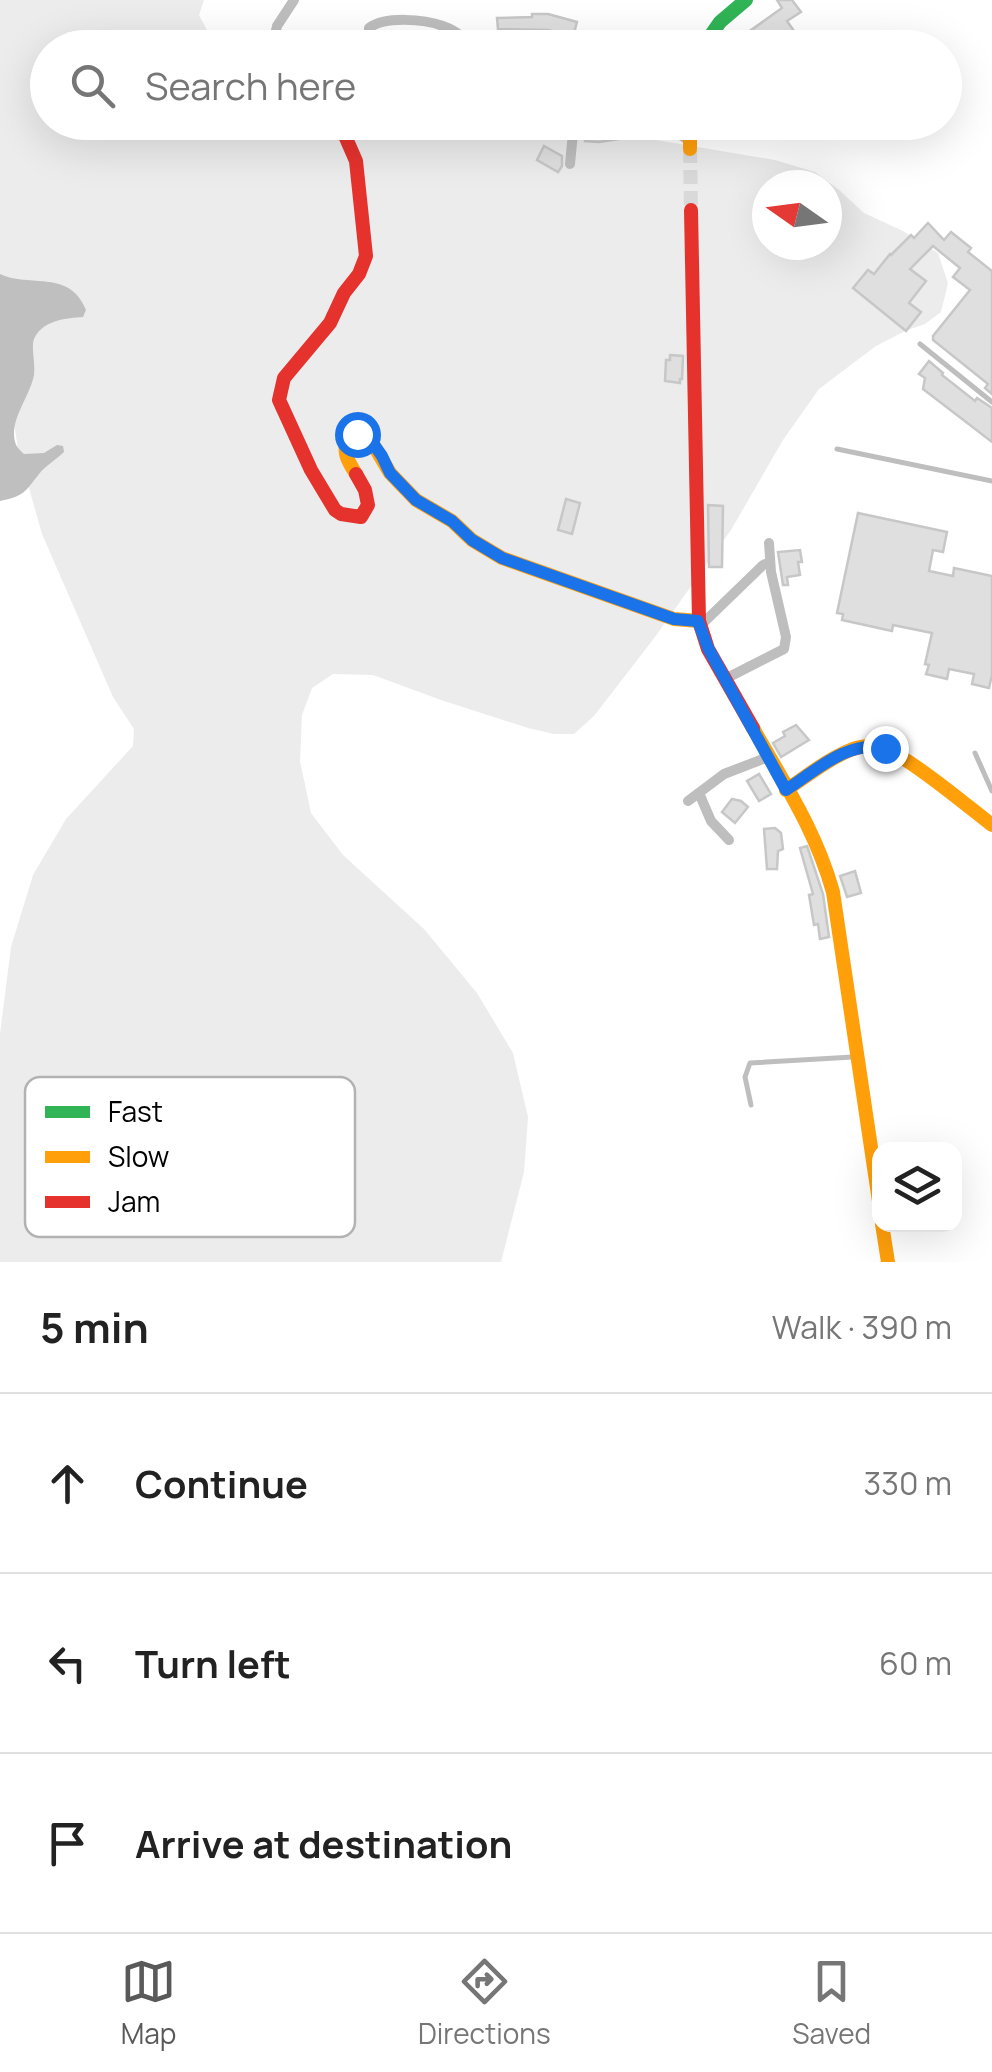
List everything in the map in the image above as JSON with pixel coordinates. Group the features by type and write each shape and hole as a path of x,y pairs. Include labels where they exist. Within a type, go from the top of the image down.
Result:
{"street":[{"path":"276,30 294,0"},
{"path":"714,30 746,0"},
{"path":"356,28 383,22 436,24 452,30"},
{"path":"347,140 356,161 366,256 330,323 284,378 278,400 335,510 361,517 368,505 344,447 350,434 362,435 370,439 408,494 502,558 674,619 699,623"},
{"path":"570,164 572,140"},
{"path":"686,140 690,145"},
{"path":"690,140 690,145"},
{"path":"691,210 699,623 708,648 823,857 833,892 872,1158"},
{"path":"725,679 784,649 786,638 768,543"},
{"path":"699,623 770,562"},
{"path":"786,790 833,759 855,748 874,745 926,775 992,825"},
{"path":"688,801 724,774 768,757"},
{"path":"699,793 711,820 728,840"},
{"path":"883,1232 888,1262"}],"lane":[{"path":"920,344 992,402"},
{"path":"836,450 992,481"},
{"path":"975,753 992,791"},
{"path":"751,1105 745,1077 750,1064 856,1057"}],"shaded area":[{"path":"0,0 204,0 199,15 207,30 30,30 30,140 656,140 775,160 808,170 752,170 752,260 842,260 842,193 864,213 938,253 948,283 941,312 925,324 876,346 819,389 783,440 731,530 655,637 594,716 574,734 528,728 373,675 333,674 312,688 302,715 300,761 311,813 343,855 424,929 477,993 513,1053 528,1117 524,1172 501,1262 0,1262 0,1034 11,947 33,875 66,819 133,746 134,729 113,697 42,534 18,449 0,330"},
{"path":"0,274 60,284 79,297 86,310 83,317 50,323 35,337 34,375 15,427 15,443 24,454 44,453 57,445 63,446 64,452 23,492 0,501"}],"building":[{"path":"777,0 792,0 801,12 787,21 793,30 751,30 782,8"},
{"path":"548,14 577,22 575,30 498,29 497,18"},
{"path":"544,146 562,156 558,172 537,160"},
{"path":"928,223 944,240 951,232 992,271 992,394 985,388 988,384 933,340 970,290 953,277 960,268 933,246 910,269 926,281 909,303 921,312 906,331 853,288 868,270 874,274 890,254"},
{"path":"670,355 683,356 680,383 665,381"},
{"path":"929,361 975,401 977,398 992,408 992,442 923,389 925,378 919,374"},
{"path":"566,499 580,503 572,534 558,530"},
{"path":"708,505 723,506 722,567 709,567"},
{"path":"858,513 947,532 943,552 933,550 929,571 953,576 954,568 992,576 989,688 972,684 974,674 949,669 947,679 926,674 932,633 893,625 892,631 842,620 843,614 837,613"},
{"path":"800,550 800,575 787,577 788,585 783,585 778,552"},
{"path":"796,725 809,740 781,757 773,743"},
{"path":"759,774 771,794 759,801 747,781"},
{"path":"732,799 748,807 735,823 722,812"},
{"path":"775,828 781,833 783,849 778,851 777,869 767,869 764,829"},
{"path":"807,846 823,894 829,937 820,939 800,848"},
{"path":"855,871 861,893 847,897 840,876"}],"tunnel":[{"path":"690,149 691,210"}],"traffic: fast":[{"path":"714,30 746,0"}],"traffic: slow":[{"path":"690,140 690,149"},
{"path":"356,474 346,455 350,434 370,439 390,473 416,500 502,558 674,619 699,621"},
{"path":"753,728 808,828 833,892 872,1154"},
{"path":"786,790 844,753 876,746 917,768 992,825"},
{"path":"883,1232 888,1262"}],"traffic: jam":[{"path":"347,140 356,161 366,256 330,323 284,378 279,400 311,470 335,510 361,517 368,505 356,474"},
{"path":"691,210 699,621 708,649 753,728"}],"route":[{"path":"357,434 370,439 390,473 416,500 502,558 674,619 698,621 708,648 786,790 855,748 885,748"}]}
